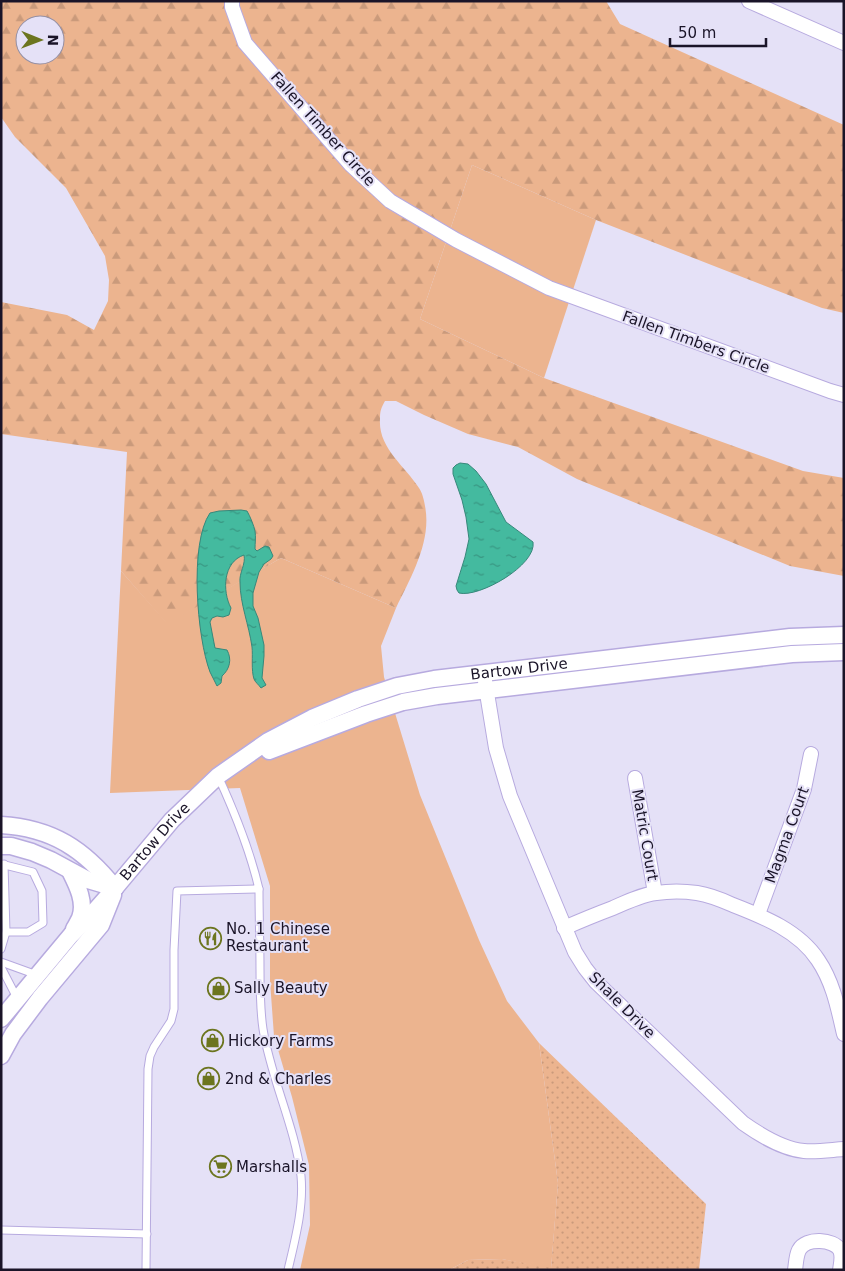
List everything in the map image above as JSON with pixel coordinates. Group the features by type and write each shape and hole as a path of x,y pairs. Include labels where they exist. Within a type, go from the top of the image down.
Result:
{"street":[{"name":"Fallen Timber Circle","path":"232,1 245,43 350,164 390,201 456,240 549,288"},
{"path":"749,1 844,43"},
{"name":"Fallen Timbers Circle","path":"549,288 830,392 844,395"},
{"name":"Bartow Drive","path":"71,935 115,888 172,820 218,776 268,741 312,718 358,699 397,686 434,679 790,637 844,635"},
{"name":"Bartow Drive","path":"218,776 274,749 403,702 437,696 792,654 844,652"},
{"name":"Shale Drive","path":"484,673 496,748 510,796 564,928 585,968 596,982 743,1123 760,1135 802,1151 824,1151 844,1148"},
{"name":"Magma Court","path":"758,914 804,789 811,754"},
{"name":"Matric Court","path":"636,778 655,893"},
{"path":"1,825 42,831 61,840 101,870 115,888"},
{"path":"1,846 11,846 32,852 88,880 115,888"},
{"path":"1,1019 71,935 80,917 82,906 79,889 70,871"},
{"path":"1,1056 13,1034 40,998 102,925 115,888"},
{"path":"564,928 629,901 655,893 678,891 712,897 758,914 784,928 801,941 817,958 829,979 844,1034"},
{"path":"795,1270 798,1252 803,1245 809,1241 816,1240 833,1244 839,1248 841,1254 840,1270"}],"lane":[{"path":"218,776 248,851 259,889 263,1030 301,1177 297,1230 288,1270"},
{"path":"1,949 6,932 3,864 33,872 42,891 43,923 28,932 6,932"},
{"path":"146,1270 148,1069 150,1056 171,1021 174,1009 176,891 259,889"},
{"path":"1,962 37,975"},
{"path":"1,967 18,999"},
{"path":"1,1230 147,1234"}],"green space":[{"path":"1,1 606,1 620,24 844,125 844,313 822,308 596,220 472,165 420,319 544,378 803,471 844,478 844,576 790,566 577,479 518,447 468,434 396,401 385,401 380,416 383,439 393,456 420,490 424,501 426,519 426,532 419,558 396,608 281,558 167,624 121,571 127,452 1,434 1,302 67,315 94,330 108,301 109,280 105,256 66,188 15,137 1,117"},
{"path":"472,165 596,220 544,378 420,319"},
{"path":"281,558 396,608 381,646 384,677 420,795 479,940 507,1001 539,1043 558,1183 551,1269 502,1259 468,1260 449,1270 300,1270 310,1225 309,1165 274,1036 270,981 270,886 240,788 110,793 121,571 167,623"},
{"path":"539,1043 706,1204 699,1270 449,1270 468,1260 502,1259 551,1268 558,1183"}],"water":[{"path":"460,463 468,464 476,471 486,484 506,522 533,542 532,551 517,570 492,585 468,593 459,593 456,586 469,539 462,500 453,474 453,468"},
{"path":"247,511 253,524 255,549 257,551 265,546 269,547 273,556 264,564 259,572 253,593 253,606 258,618 264,645 262,678 266,685 261,688 253,675 252,647 240,590 244,555 232,564 226,578 226,594 231,608 229,615 217,616 212,618 210,622 215,648 227,650 230,660 222,676 221,683 217,686 205,657 199,615 197,568 203,527 210,513"}],"place":[{"name":"No. 1 Chinese Restaurant","path":"210,938"},
{"name":"Sally Beauty","path":"218,988"},
{"name":"Hickory Farms","path":"212,1041"},
{"name":"2nd & Charles","path":"209,1079"},
{"name":"Marshalls","path":"220,1167"}]}
